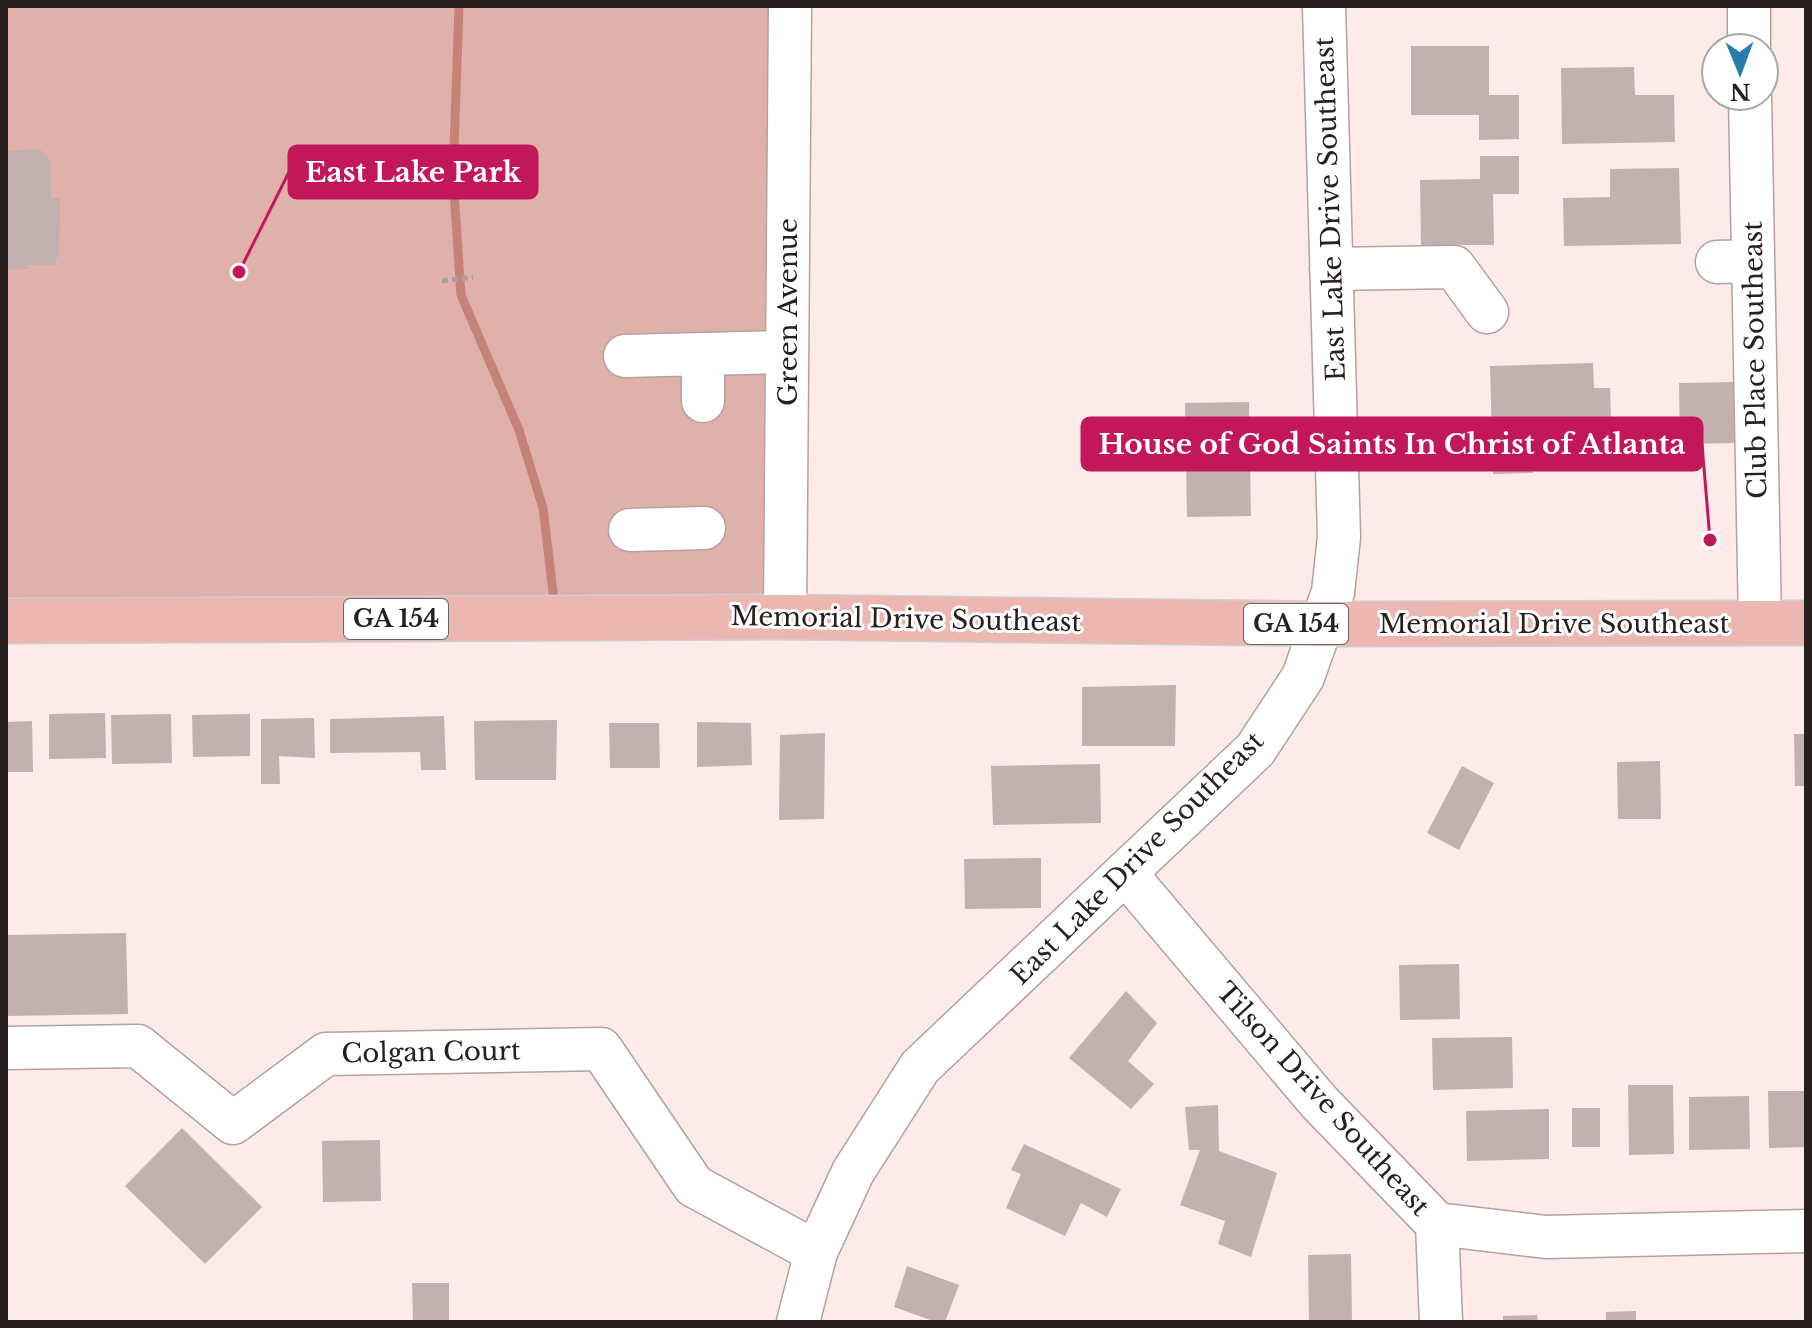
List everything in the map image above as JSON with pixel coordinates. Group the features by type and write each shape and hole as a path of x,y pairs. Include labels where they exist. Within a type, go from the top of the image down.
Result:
{"main road":[{"name":"Memorial Drive Southeast","path":"6,621 785,617 1323,624 1806,623"}],"street":[{"name":"Green Avenue","path":"785,617 790,6"},
{"name":"East Lake Drive Southeast","path":"798,1322 816,1252 853,1172 920,1067 1255,750 1303,677 1333,592 1339,537 1324,6"},
{"path":"1749,6 1749,32"},
{"name":"Club Place Southeast","path":"1749,112 1735,261 1760,623"},
{"path":"1331,269 1454,267 1487,312"},
{"path":"625,356 787,352"},
{"path":"703,355 703,401"},
{"path":"630,530 704,528"},
{"name":"Tilson Drive Southeast","path":"1126,874 1319,1102 1437,1224 1546,1237 1806,1231"},
{"name":"Colgan Court","path":"6,1083 6,1048 138,1046 233,1123 326,1054 601,1049 694,1186 816,1252"},
{"path":"1437,1224 1441,1322"}],"path":[{"path":"442,281 473,277"}],"shaded area":[{"path":"6,6 795,6 762,634 6,638"}],"building":[{"path":"1411,46 1489,46 1489,95 1519,95 1519,139 1479,140 1479,115 1411,115"},
{"path":"1634,67 1635,95 1674,95 1675,142 1562,144 1561,68"},
{"path":"40,149 50,160 51,198 60,198 59,257 55,258 56,265 6,269 6,151"},
{"path":"1480,156 1519,156 1519,194 1493,194 1494,245 1421,245 1420,180 1480,179"},
{"path":"1679,168 1681,244 1564,246 1563,198 1610,197 1610,169"},
{"path":"1593,363 1594,388 1610,388 1612,445 1532,447 1533,473 1493,474 1490,366"},
{"path":"1736,382 1737,443 1680,444 1679,383"},
{"path":"1249,402 1251,516 1187,517 1185,403"},
{"path":"1176,685 1175,746 1082,746 1082,687"},
{"path":"105,713 106,758 49,759 49,714"},
{"path":"171,714 172,763 112,764 111,715"},
{"path":"250,714 250,756 193,757 192,715"},
{"path":"444,716 446,770 421,770 420,752 330,753 330,719"},
{"path":"314,718 315,758 279,756 280,784 261,784 261,719"},
{"path":"557,720 556,780 475,780 474,721"},
{"path":"32,721 33,772 6,772 6,722"},
{"path":"697,722 751,723 752,765 697,767"},
{"path":"609,723 659,723 660,768 610,768"},
{"path":"825,733 824,819 779,820 780,735"},
{"path":"1794,734 1806,734 1806,786 1795,786"},
{"path":"1660,761 1661,819 1618,819 1617,762"},
{"path":"1100,764 1101,823 993,825 991,766"},
{"path":"1462,766 1494,783 1459,850 1427,833"},
{"path":"1041,858 1041,908 965,909 964,859"},
{"path":"126,933 128,1014 6,1016 6,935"},
{"path":"1459,964 1460,1019 1400,1020 1399,965"},
{"path":"1126,991 1157,1023 1128,1061 1154,1084 1131,1109 1069,1058"},
{"path":"1512,1037 1513,1088 1433,1090 1432,1038"},
{"path":"1628,1085 1673,1085 1674,1154 1629,1155"},
{"path":"1768,1091 1806,1091 1806,1147 1769,1148"},
{"path":"1749,1096 1750,1149 1689,1150 1689,1097"},
{"path":"1218,1105 1219,1151 1277,1173 1251,1257 1218,1244 1225,1221 1180,1205 1200,1150 1189,1150 1185,1107"},
{"path":"1572,1108 1600,1108 1600,1147 1572,1147"},
{"path":"1549,1109 1549,1159 1467,1161 1466,1111"},
{"path":"182,1128 262,1207 205,1264 125,1186"},
{"path":"380,1140 381,1201 323,1202 322,1141"},
{"path":"1024,1144 1121,1189 1107,1217 1081,1203 1065,1236 1006,1208 1021,1174 1011,1170"},
{"path":"1351,1254 1352,1322 1309,1322 1308,1255"},
{"path":"907,1266 959,1285 945,1322 936,1322 894,1307"},
{"path":"412,1283 449,1283 449,1322 413,1322"},
{"path":"1636,1311 1636,1322 1606,1322 1606,1312"},
{"path":"1537,1315 1538,1322 1503,1322 1503,1316"}],"waterway":[{"path":"459,6 453,177 461,295 519,430 543,508 553,592"}],"place":[{"name":"East Lake Park","path":"239,272"},
{"name":"House of God Saints In Christ of Atlanta","path":"1710,540"}]}
